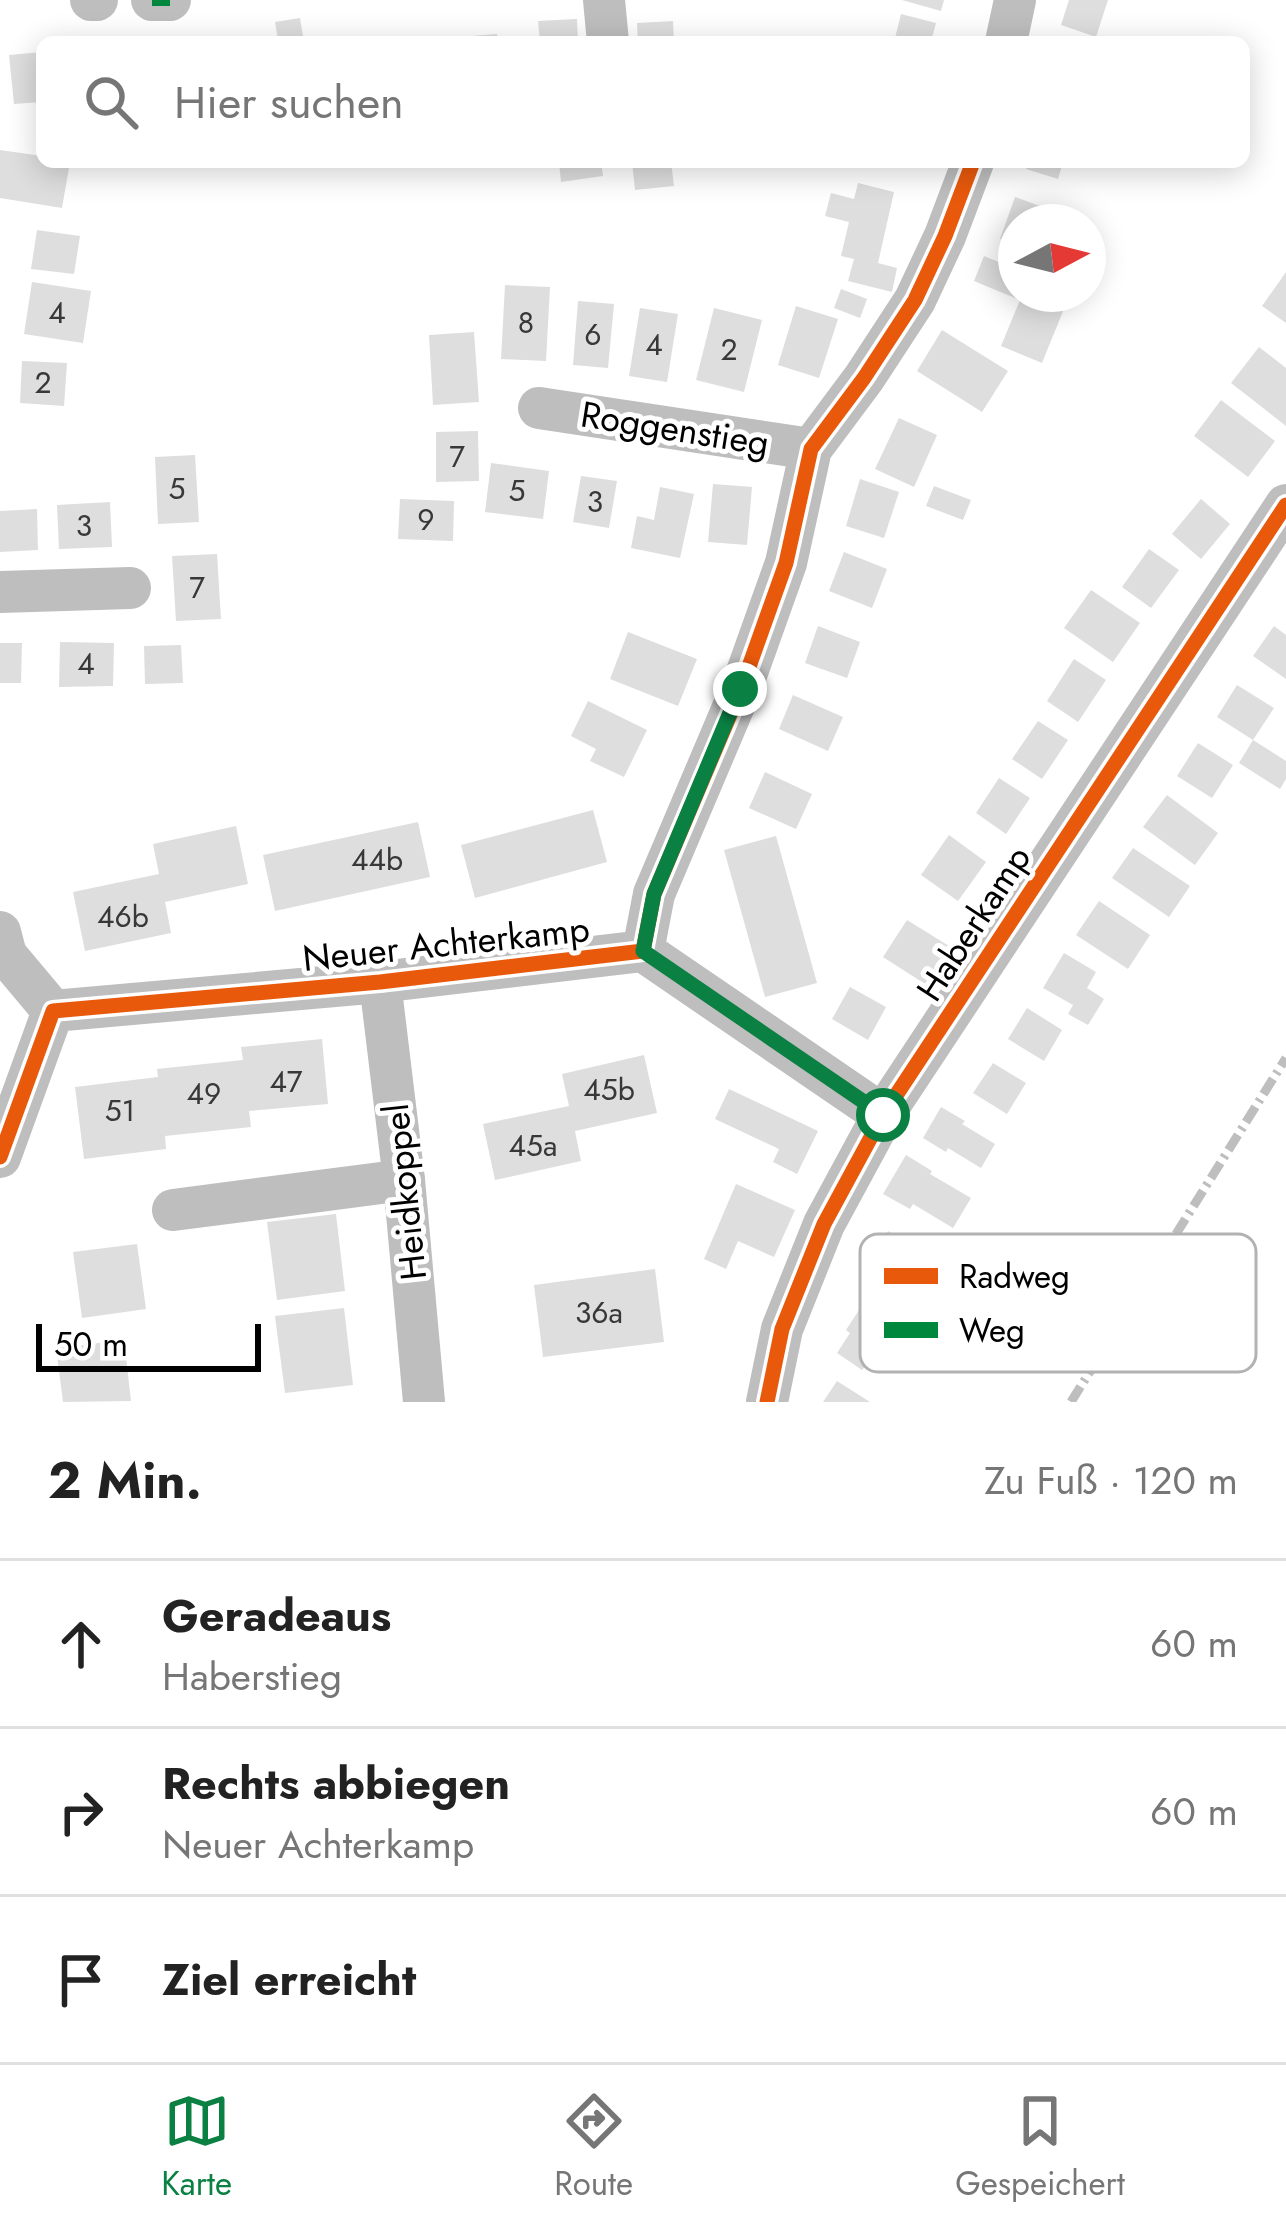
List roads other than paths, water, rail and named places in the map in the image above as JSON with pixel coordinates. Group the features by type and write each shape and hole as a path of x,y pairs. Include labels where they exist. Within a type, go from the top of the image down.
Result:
{"street":[{"path":"152,0 170,0"},
{"path":"604,0 607,36"},
{"path":"1007,36 1015,0"},
{"name":"Neuer Achterkamp","path":"53,1011 380,982 643,951 654,894 740,689 786,562 811,449 916,300 971,168"},
{"name":"Roggenstieg","path":"539,408 811,449"},
{"name":"Haberkamp","path":"767,1402 782,1329 824,1224 883,1115 1286,505"},
{"path":"0,592 130,588"},
{"path":"0,932 6,956 53,1011 0,1157"},
{"path":"643,951 883,1115"},
{"name":"Heidkoppel","path":"380,982 424,1402"},
{"path":"173,1210 404,1180"}],"railway":[{"path":"1176,1234 1286,1058"},
{"path":"1071,1402 1090,1372"}]}
